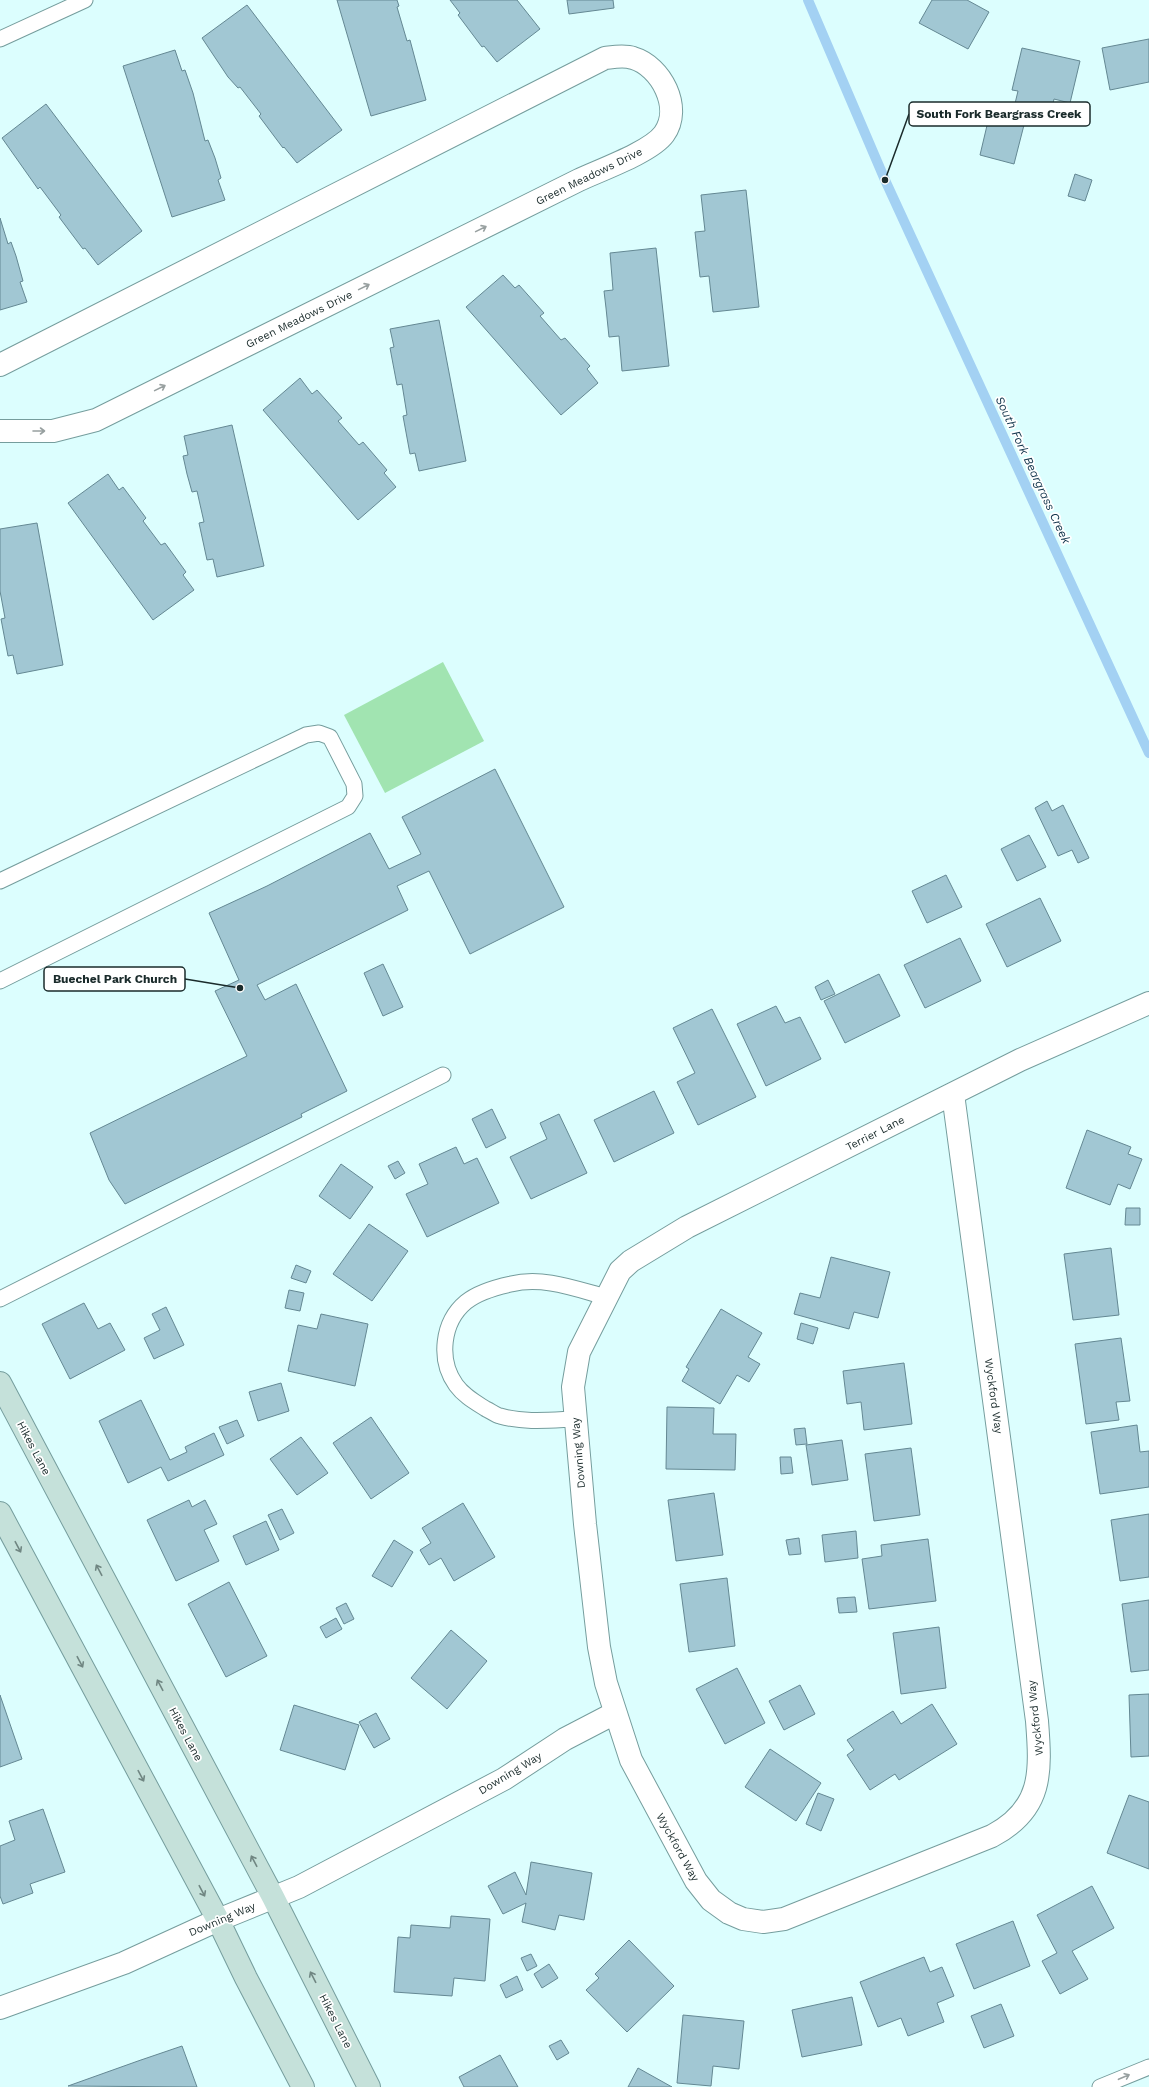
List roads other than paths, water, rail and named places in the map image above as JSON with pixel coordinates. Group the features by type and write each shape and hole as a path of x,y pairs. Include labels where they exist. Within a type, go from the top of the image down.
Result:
{"main road":[{"name":"Hikes Lane","path":"0,1383 273,1897 368,2087"},
{"path":"0,1513 218,1920 246,1978 303,2087"}],"street":[{"name":"Green Meadows Drive","path":"0,364 605,58 625,56 634,58 653,69 664,82 671,106 671,123 664,135 645,150 579,180 96,420 53,431 0,431"},
{"name":"Terrier Lane","path":"610,1290 620,1271 631,1261 687,1227 1020,1060 1149,1003"},
{"name":"Wyckford Way","path":"615,1713 631,1760 696,1881 711,1900 729,1914 743,1919 763,1922 784,1919 992,1836 1008,1828 1022,1815 1037,1785 1040,1759 1037,1721 953,1094"},
{"name":"Downing Way","path":"0,2008 124,1963 218,1920 299,1887 497,1782 565,1739 615,1713 606,1683 599,1647 585,1524 573,1387 579,1352 610,1290"}],"lane":[{"path":"0,40 86,0"},
{"path":"0,881 306,735 318,733 330,737 354,784 354,796 348,807 0,982"},
{"path":"0,1300 443,1075"},
{"path":"575,1419 528,1420 499,1416 470,1400 456,1385 450,1375 446,1361 445,1342 455,1316 466,1302 487,1291 512,1283 543,1282 565,1286 610,1290"},
{"path":"1100,2087 1149,2066"}],"waterway":[{"name":"South Fork Beargrass Creek","path":"808,0 885,180 1149,753"}],"place":[{"name":"South Fork Beargrass Creek","path":"885,180"},
{"name":"Buechel Park Church","path":"240,988"}]}
